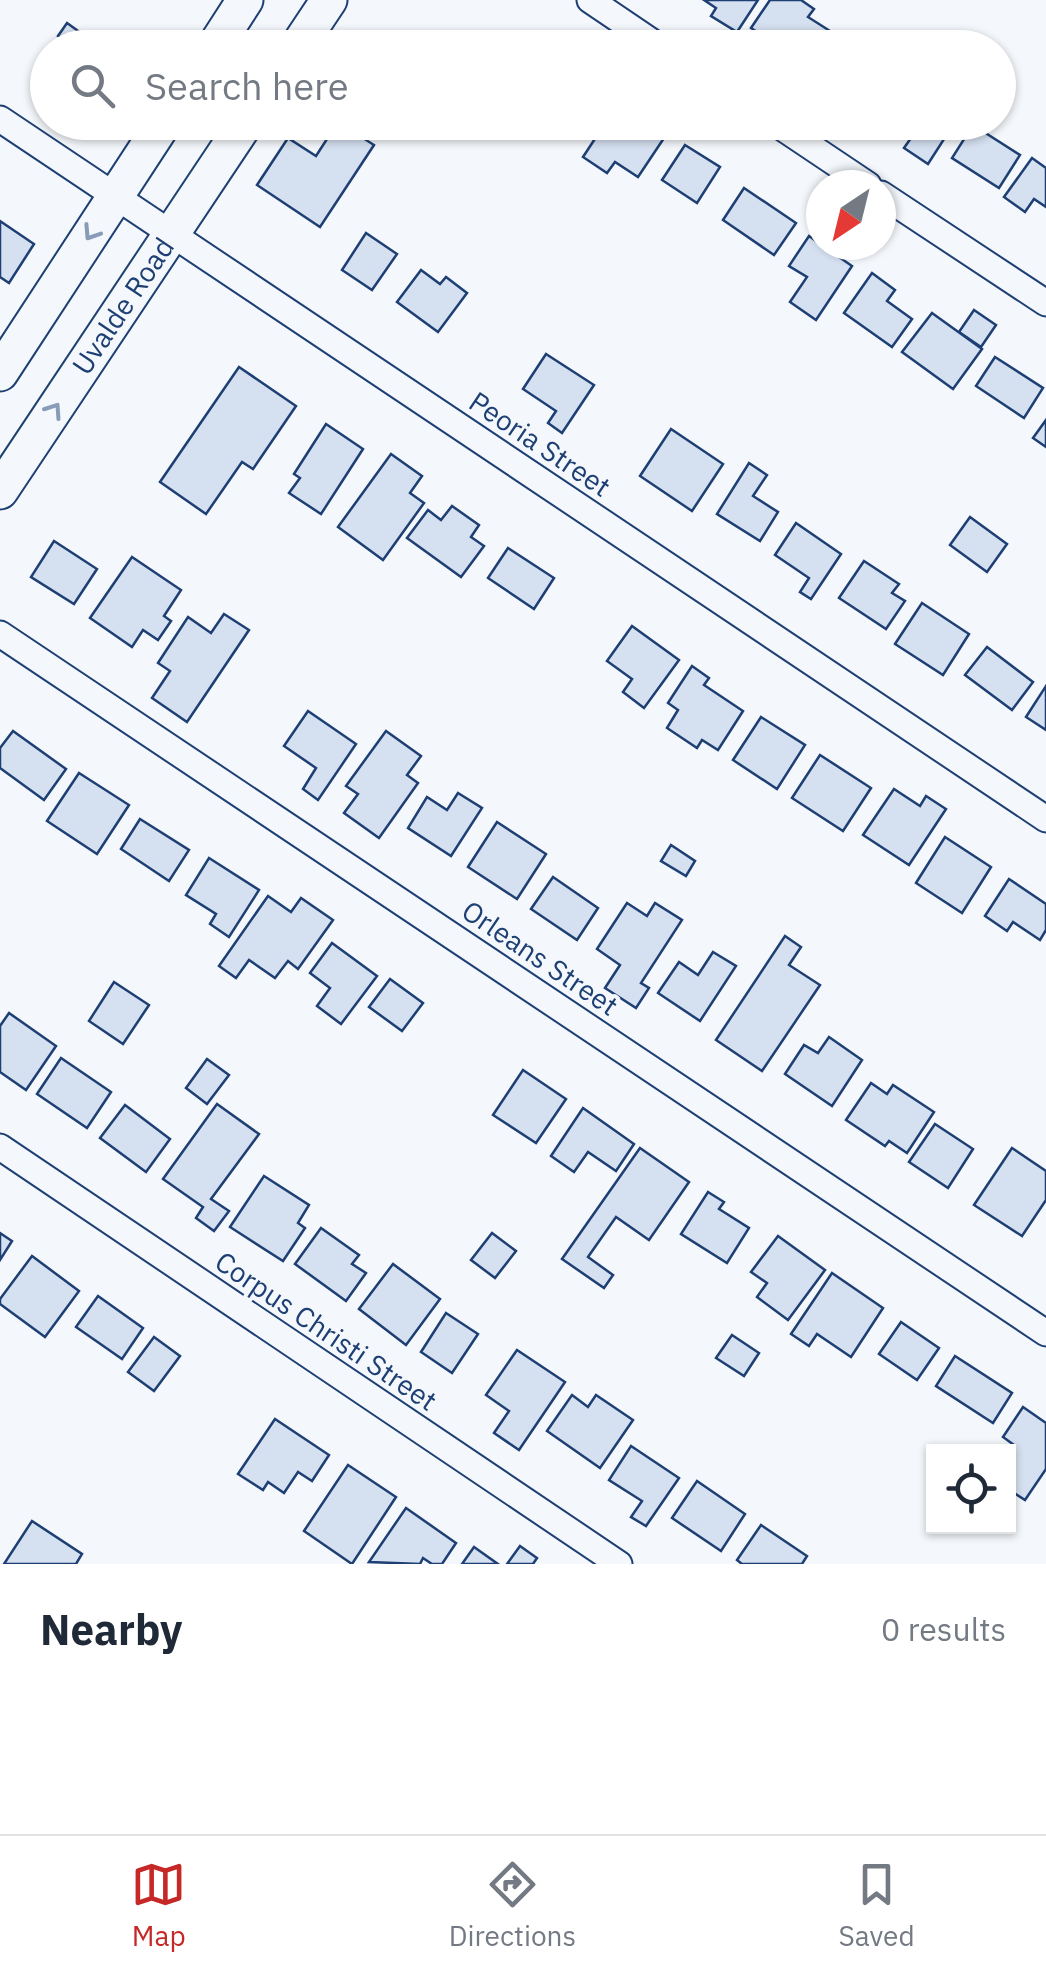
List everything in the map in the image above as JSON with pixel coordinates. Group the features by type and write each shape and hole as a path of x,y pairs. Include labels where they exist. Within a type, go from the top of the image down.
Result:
{"main road":[{"path":"226,30 246,0"},
{"path":"309,30 329,0"},
{"path":"0,373 152,140"},
{"name":"Uvalde Road","path":"0,491 234,140"}],"street":[{"path":"590,0 634,30"},
{"name":"Peoria Street","path":"0,119 30,139"},
{"name":"Peoria Street","path":"32,140 1046,819"},
{"path":"801,140 846,170"},
{"path":"896,204 1046,304"},
{"name":"Orleans Street","path":"0,634 1046,1333"},
{"name":"Corpus Christi Street","path":"0,1148 618,1564"}],"building":[{"path":"704,0 758,0 738,30 711,16 716,8"},
{"path":"770,0 801,0 814,9 808,17 828,30 754,30 751,28"},
{"path":"287,140 316,156 326,140 366,140 374,145 320,227 257,185"},
{"path":"594,140 663,140 638,177 615,162 607,173 583,157"},
{"path":"910,140 943,140 928,164 904,148"},
{"path":"963,140 996,140 1020,155 999,188 952,158"},
{"path":"685,145 720,167 697,203 662,180"},
{"path":"1032,158 1046,168 1046,207 1034,199 1025,212 1004,197"},
{"path":"744,188 796,223 774,255 723,220"},
{"path":"0,221 34,244 9,283 0,277"},
{"path":"366,233 397,254 372,290 342,270"},
{"path":"806,240 806,260 843,260 852,266 816,320 790,302 807,277 789,266"},
{"path":"421,270 440,284 446,277 467,293 438,332 397,302"},
{"path":"872,273 895,290 887,301 912,319 892,347 844,313"},
{"path":"974,310 996,325 981,347 959,332"},
{"path":"932,313 982,349 953,389 902,352"},
{"path":"546,354 594,385 562,433 548,423 556,411 523,389"},
{"path":"995,357 1043,388 1024,418 976,386"},
{"path":"239,367 296,406 253,469 242,462 206,514 160,482"},
{"path":"1046,420 1046,447 1033,438"},
{"path":"326,424 363,449 321,514 289,493 300,478 294,474"},
{"path":"671,429 723,464 692,511 640,476"},
{"path":"391,454 422,476 410,493 424,503 383,560 338,527"},
{"path":"749,463 767,475 753,496 778,512 760,541 717,514"},
{"path":"452,506 479,525 471,537 484,546 461,577 407,538 428,510 441,520"},
{"path":"970,517 1007,544 987,572 950,545"},
{"path":"796,523 841,554 811,599 800,592 809,578 775,555"},
{"path":"54,541 97,569 74,604 31,577"},
{"path":"508,548 554,578 534,609 488,578"},
{"path":"132,557 181,590 164,616 171,621 158,640 143,630 132,647 90,618"},
{"path":"864,561 899,584 892,593 905,601 886,629 839,598"},
{"path":"922,603 969,634 943,675 895,644"},
{"path":"224,614 249,630 187,722 152,698 170,671 158,663 188,617 211,633"},
{"path":"632,626 679,660 644,708 623,692 632,679 607,661"},
{"path":"987,647 1033,682 1012,710 965,675"},
{"path":"692,666 709,678 704,685 743,711 718,750 702,740 697,748 667,728 678,710 668,703"},
{"path":"1046,686 1046,730 1026,717"},
{"path":"308,711 356,744 318,800 303,789 316,768 284,746"},
{"path":"761,717 805,745 777,789 733,760"},
{"path":"13,731 66,769 44,800 0,768 0,748"},
{"path":"386,731 421,756 407,775 418,783 379,838 344,813 358,794 346,786"},
{"path":"820,755 871,788 843,831 792,798"},
{"path":"79,773 129,805 97,854 47,821"},
{"path":"894,789 920,806 926,796 946,809 909,865 863,835"},
{"path":"458,793 482,808 451,856 408,828 427,797 447,810"},
{"path":"140,819 189,850 169,881 121,849"},
{"path":"497,822 546,854 517,899 468,867"},
{"path":"945,837 991,867 962,913 916,883"},
{"path":"671,845 695,861 686,876 661,861"},
{"path":"209,858 259,890 229,937 210,924 216,914 186,895"},
{"path":"553,877 598,908 577,940 531,909"},
{"path":"1009,879 1046,904 1046,930 1040,940 1013,922 1007,931 985,916"},
{"path":"268,896 291,912 301,898 333,920 298,969 288,961 275,978 249,960 236,978 219,966"},
{"path":"627,903 647,916 655,903 682,920 641,983 649,988 636,1008 605,988 620,965 597,949"},
{"path":"785,936 801,947 789,965 820,985 762,1071 716,1040"},
{"path":"332,943 377,976 341,1024 317,1006 330,988 310,973"},
{"path":"713,952 736,966 700,1021 658,993 679,962 698,975"},
{"path":"390,979 423,1003 402,1031 369,1007"},
{"path":"114,982 149,1005 123,1044 89,1021"},
{"path":"9,1013 56,1046 26,1090 0,1072 0,1026"},
{"path":"829,1037 862,1060 832,1106 785,1074 804,1045 818,1053"},
{"path":"61,1058 111,1092 87,1128 37,1094"},
{"path":"207,1059 229,1075 207,1104 186,1088"},
{"path":"523,1070 566,1099 536,1143 493,1115"},
{"path":"871,1083 887,1094 893,1085 934,1112 907,1153 889,1141 885,1146 846,1120"},
{"path":"217,1104 259,1134 211,1199 229,1211 214,1231 196,1218 203,1207 163,1179"},
{"path":"125,1105 170,1139 146,1172 100,1138"},
{"path":"583,1108 634,1144 616,1171 588,1152 574,1172 551,1156"},
{"path":"935,1124 973,1149 948,1188 909,1162"},
{"path":"640,1148 689,1182 649,1240 616,1217 588,1257 613,1275 604,1288 562,1259"},
{"path":"1012,1148 1046,1171 1046,1200 1022,1236 974,1205"},
{"path":"264,1176 309,1205 298,1223 305,1228 283,1261 230,1227"},
{"path":"708,1192 724,1202 719,1209 749,1228 727,1263 681,1234"},
{"path":"321,1228 359,1255 352,1264 366,1273 346,1301 295,1264"},
{"path":"0,1233 12,1241 0,1260"},
{"path":"492,1233 516,1251 495,1278 471,1260"},
{"path":"778,1236 825,1270 788,1320 757,1297 767,1283 751,1272"},
{"path":"32,1256 79,1291 45,1337 0,1304"},
{"path":"393,1264 440,1299 406,1345 359,1309"},
{"path":"832,1273 883,1308 851,1357 817,1334 809,1346 791,1334"},
{"path":"98,1296 143,1328 122,1359 76,1327"},
{"path":"446,1313 478,1334 452,1373 421,1352"},
{"path":"901,1322 939,1348 917,1380 879,1354"},
{"path":"732,1335 759,1353 744,1376 716,1358"},
{"path":"154,1337 180,1356 154,1391 128,1372"},
{"path":"517,1350 565,1382 519,1450 494,1433 509,1411 486,1395"},
{"path":"955,1356 1012,1393 993,1423 936,1386"},
{"path":"572,1395 588,1407 596,1395 633,1420 600,1468 547,1431"},
{"path":"1023,1407 1046,1423 1046,1469 1025,1500 1016,1494 1016,1444 1003,1437"},
{"path":"275,1419 329,1455 312,1481 298,1472 284,1493 268,1482 263,1490 238,1474"},
{"path":"631,1446 679,1478 646,1526 631,1517 642,1501 609,1480"},
{"path":"348,1465 396,1497 352,1564 304,1531"},
{"path":"697,1481 745,1514 721,1551 672,1518"},
{"path":"406,1508 456,1543 442,1564 432,1564 423,1558 420,1564 369,1562"},
{"path":"32,1521 82,1554 76,1564 4,1564"},
{"path":"761,1525 807,1556 802,1564 742,1564 737,1560"},
{"path":"520,1546 537,1558 533,1564 507,1564"},
{"path":"474,1547 498,1564 462,1564"}]}
